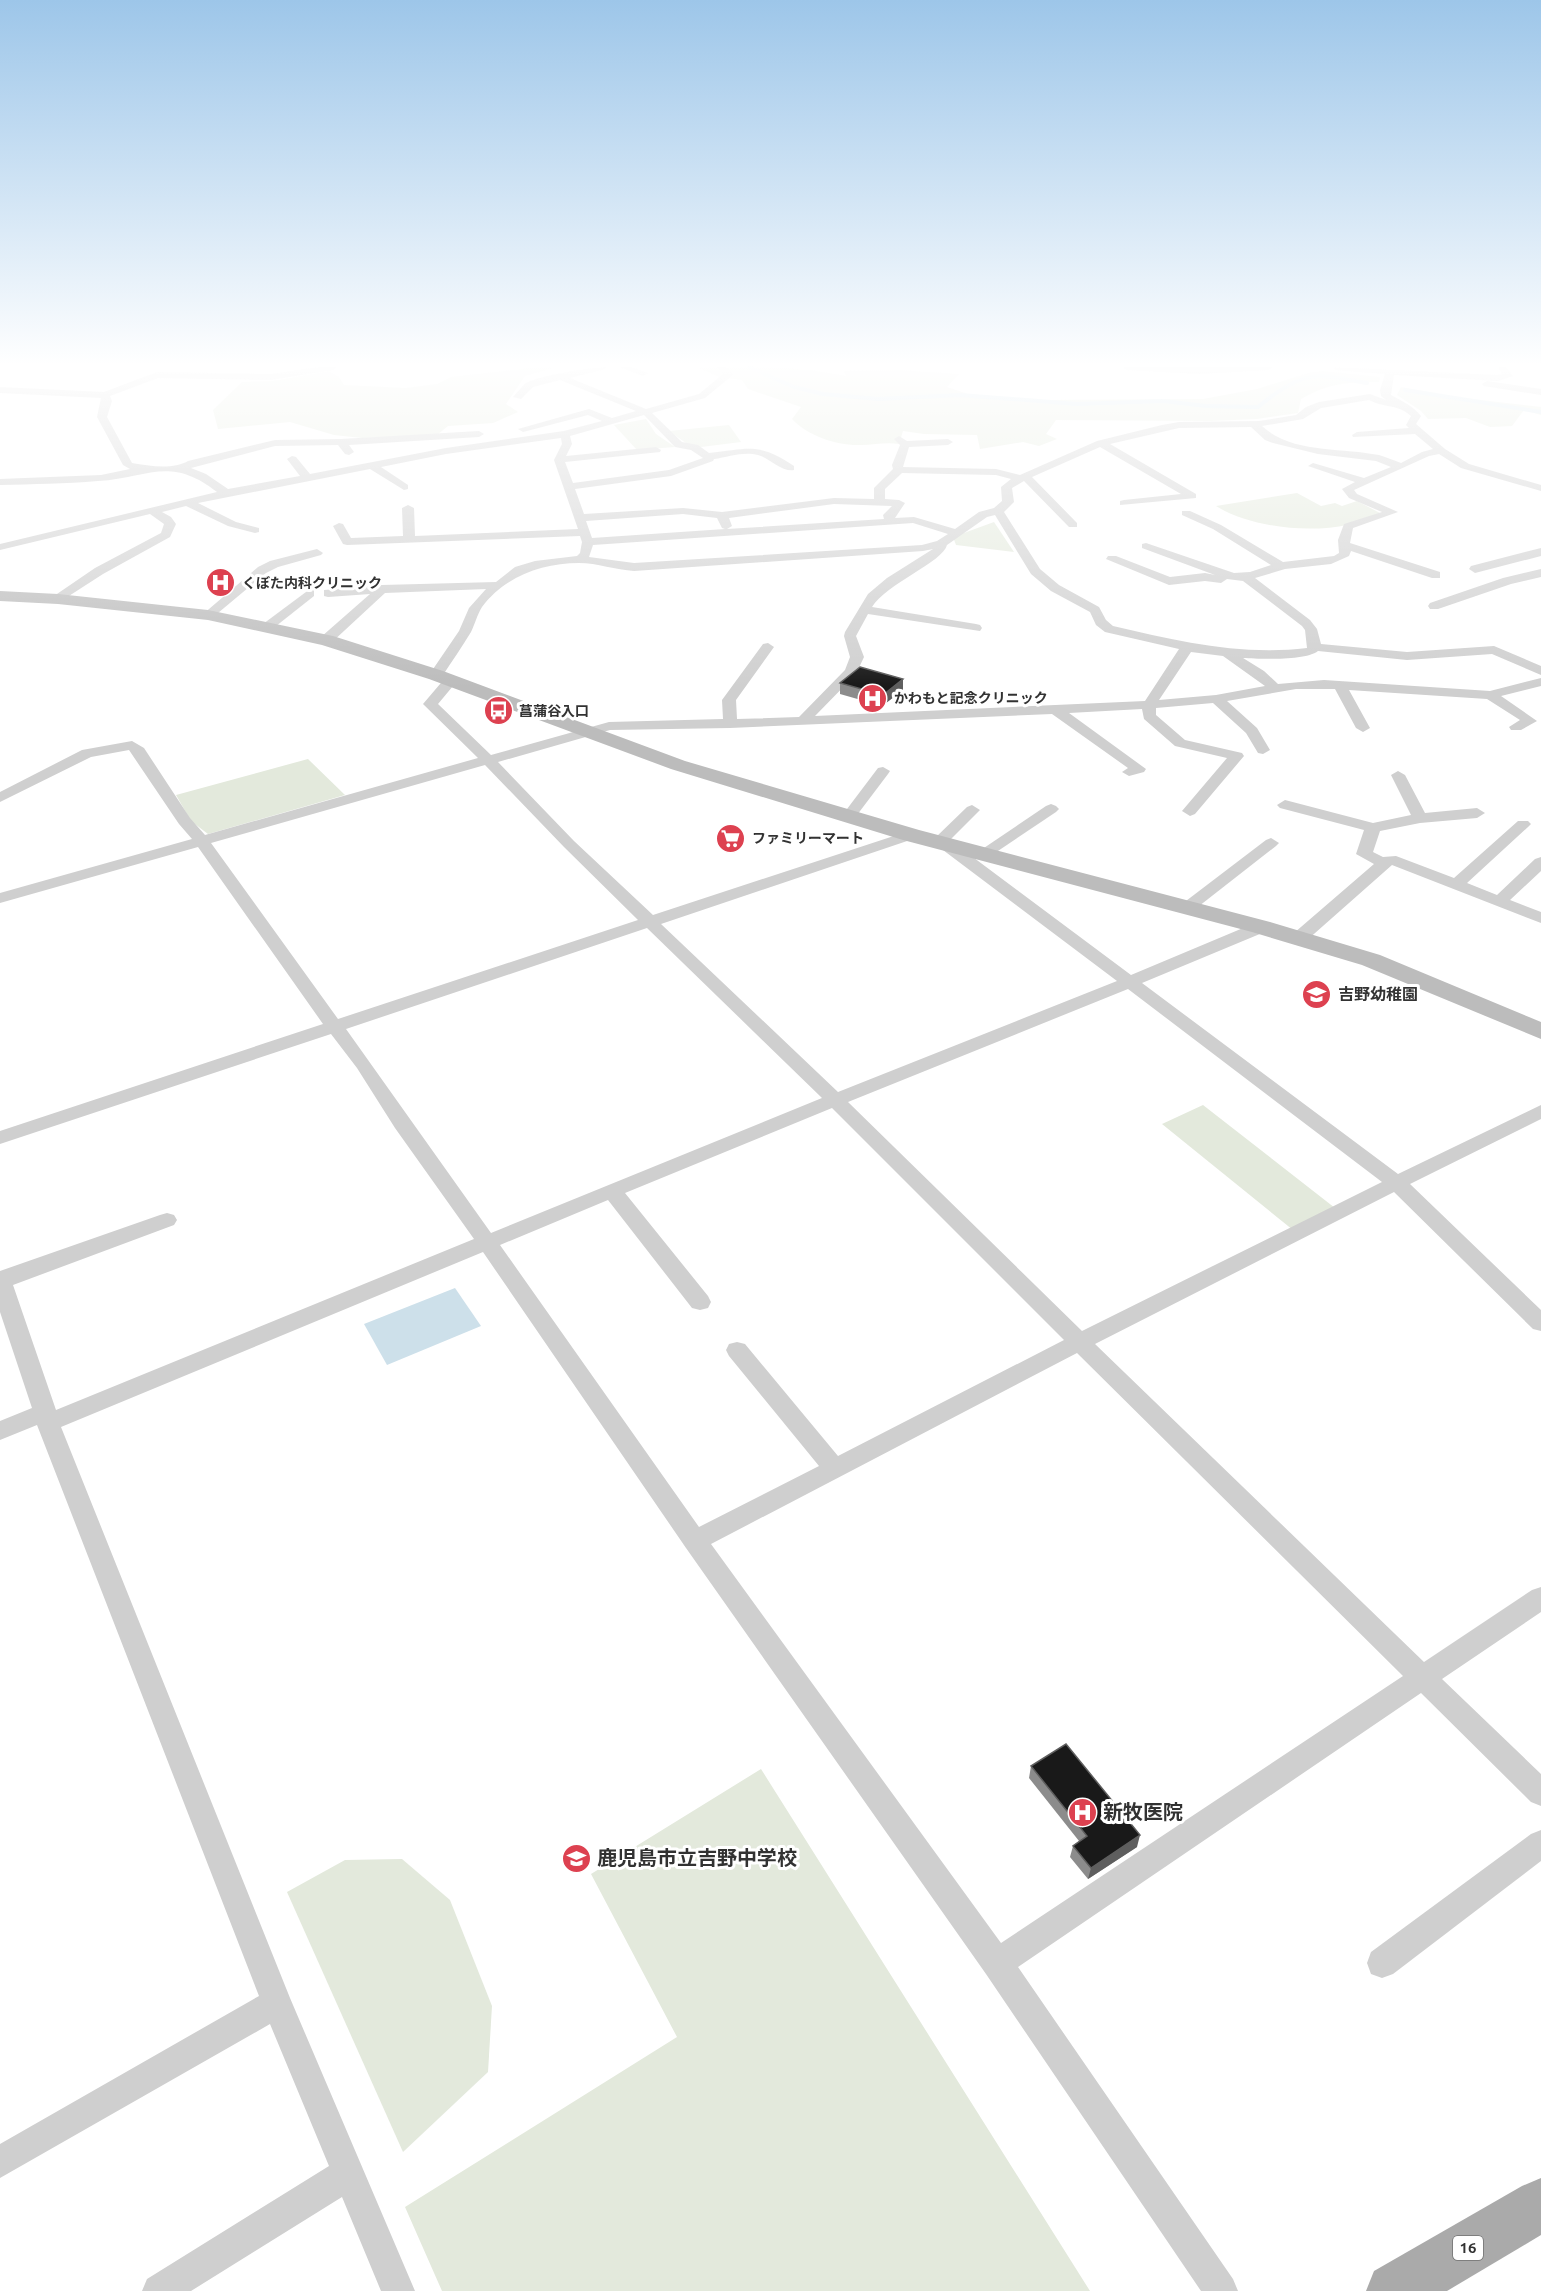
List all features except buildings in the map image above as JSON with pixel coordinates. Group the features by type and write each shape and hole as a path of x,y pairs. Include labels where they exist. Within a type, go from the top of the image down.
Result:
{"main road":[{"name":"16","path":"1394,2291 1541,2205"}],"street":[{"path":"0,482 101,478 120,474"},
{"path":"197,474 226,493"},
{"path":"304,474 307,477"},
{"path":"0,547 226,493 324,474"},
{"path":"381,474 404,487"},
{"path":"570,474 570,492 586,537 586,554 580,559"},
{"path":"570,492 666,474"},
{"path":"880,501 879,488 895,474"},
{"path":"1006,474 1023,477 1073,525"},
{"path":"1030,474 1006,487 1008,502 998,511 983,514 941,543 923,548 634,567 614,566 580,559 526,567 487,594 475,608 430,704 569,844 836,1101 1541,1793"},
{"path":"1124,503 1192,496 1154,474"},
{"path":"1339,474 1366,482"},
{"path":"1112,559 1169,581 1205,577 1250,581 1281,566 1333,562 1345,554 1344,545 1348,526 1392,512 1342,493 1385,474"},
{"path":"1492,474 1541,488"},
{"path":"570,492 662,484"},
{"path":"578,518 683,511 722,515 834,501 899,502 897,508 889,515 890,522"},
{"path":"187,502 232,524 255,530"},
{"path":"408,508 409,540"},
{"path":"58,599 99,571 166,535 170,524 167,519 152,511"},
{"path":"998,511 1035,571 1055,588 1095,610 1100,622 1109,629 1228,654 1299,653 1311,651 1315,647 1407,656 1494,650 1541,671"},
{"path":"722,515 729,534"},
{"path":"1186,517 1217,527 1281,566"},
{"path":"339,526 347,542 729,534 914,520 957,533"},
{"path":"803,721 850,671 857,657 850,636 872,597 891,581 922,563 940,549 941,543"},
{"path":"1344,545 1436,575"},
{"path":"1146,546 1250,581 1306,623 1311,629 1315,647"},
{"path":"1475,569 1541,552"},
{"path":"207,615 262,570 274,564 317,554"},
{"path":"1434,606 1507,581 1541,573"},
{"path":"328,593 501,585"},
{"path":"326,640 382,589"},
{"path":"267,627 310,593"},
{"path":"0,596 58,599 207,615 326,640 443,677 678,765 911,835 1188,907 1371,960 1541,1032"},
{"path":"865,610 976,628"},
{"path":"730,724 729,700 768,647"},
{"path":"1187,647 1149,705 1149,716 1180,742 1237,756 1190,811"},
{"path":"1228,654 1259,674 1273,687"},
{"path":"0,898 609,726 730,724 1149,705 1216,699 1273,687 1340,685 1490,695 1541,682"},
{"path":"1340,685 1363,728"},
{"path":"1490,695 1530,721 1516,728"},
{"path":"1216,699 1252,731 1263,750"},
{"path":"1056,710 1139,769 1129,772"},
{"path":"0,798 87,753 132,745 139,751 184,821 202,841 237,894 336,1028 694,1541 997,1963 1221,2291"},
{"path":"849,816 883,771"},
{"path":"1398,775 1420,818"},
{"path":"1286,805 1373,828 1420,818 1478,813"},
{"path":"983,854 1051,809"},
{"path":"942,842 972,810"},
{"path":"1456,885 1523,824"},
{"path":"1373,828 1364,854 1385,863"},
{"path":"0,1138 911,835"},
{"path":"942,842 1397,1183 1541,1323"},
{"path":"1188,907 1271,843"},
{"path":"1300,938 1390,859 1541,918"},
{"path":"1499,902 1541,862"},
{"path":"0,1431 46,1417 488,1244 1261,927"},
{"path":"694,1541 1192,1284 1541,1111"},
{"path":"614,1192 700,1302"},
{"path":"166,1220 0,1280 46,1417 277,2003 398,2291"},
{"path":"737,1350 835,1469"},
{"path":"997,1963 1541,1598"},
{"path":"1382,1963 1541,1844"},
{"path":"0,2162 277,2003"},
{"path":"159,2291 349,2173"}],"shaded area":[{"path":"1297,493 1321,506 1335,503 1342,506 1357,501 1380,513 1363,521 1342,526 1297,528 1253,521 1233,515 1216,506"},
{"path":"994,522 1014,552 956,545 953,537"},
{"path":"308,759 345,795 208,834 191,821 176,795"},
{"path":"1203,1105 1335,1208 1293,1230 1162,1124"},
{"path":"761,1769 1090,2291 442,2291 405,2207 677,2037 591,1874"},
{"path":"402,1859 450,1900 492,2006 488,2072 403,2152 287,1892 345,1860"}],"water":[{"path":"455,1288 481,1326 387,1365 364,1324"}],"place":[{"name":"くぼた内科クリニック","path":"221,583"},
{"name":"かわもと記念クリニック","path":"873,698"},
{"name":"菖蒲谷入口","path":"498,711"},
{"name":"ファミリーマート","path":"731,838"},
{"name":"吉野幼稚園","path":"1317,994"},
{"name":"新牧医院","path":"1082,1812"},
{"name":"鹿児島市立吉野中学校","path":"576,1858"}]}
